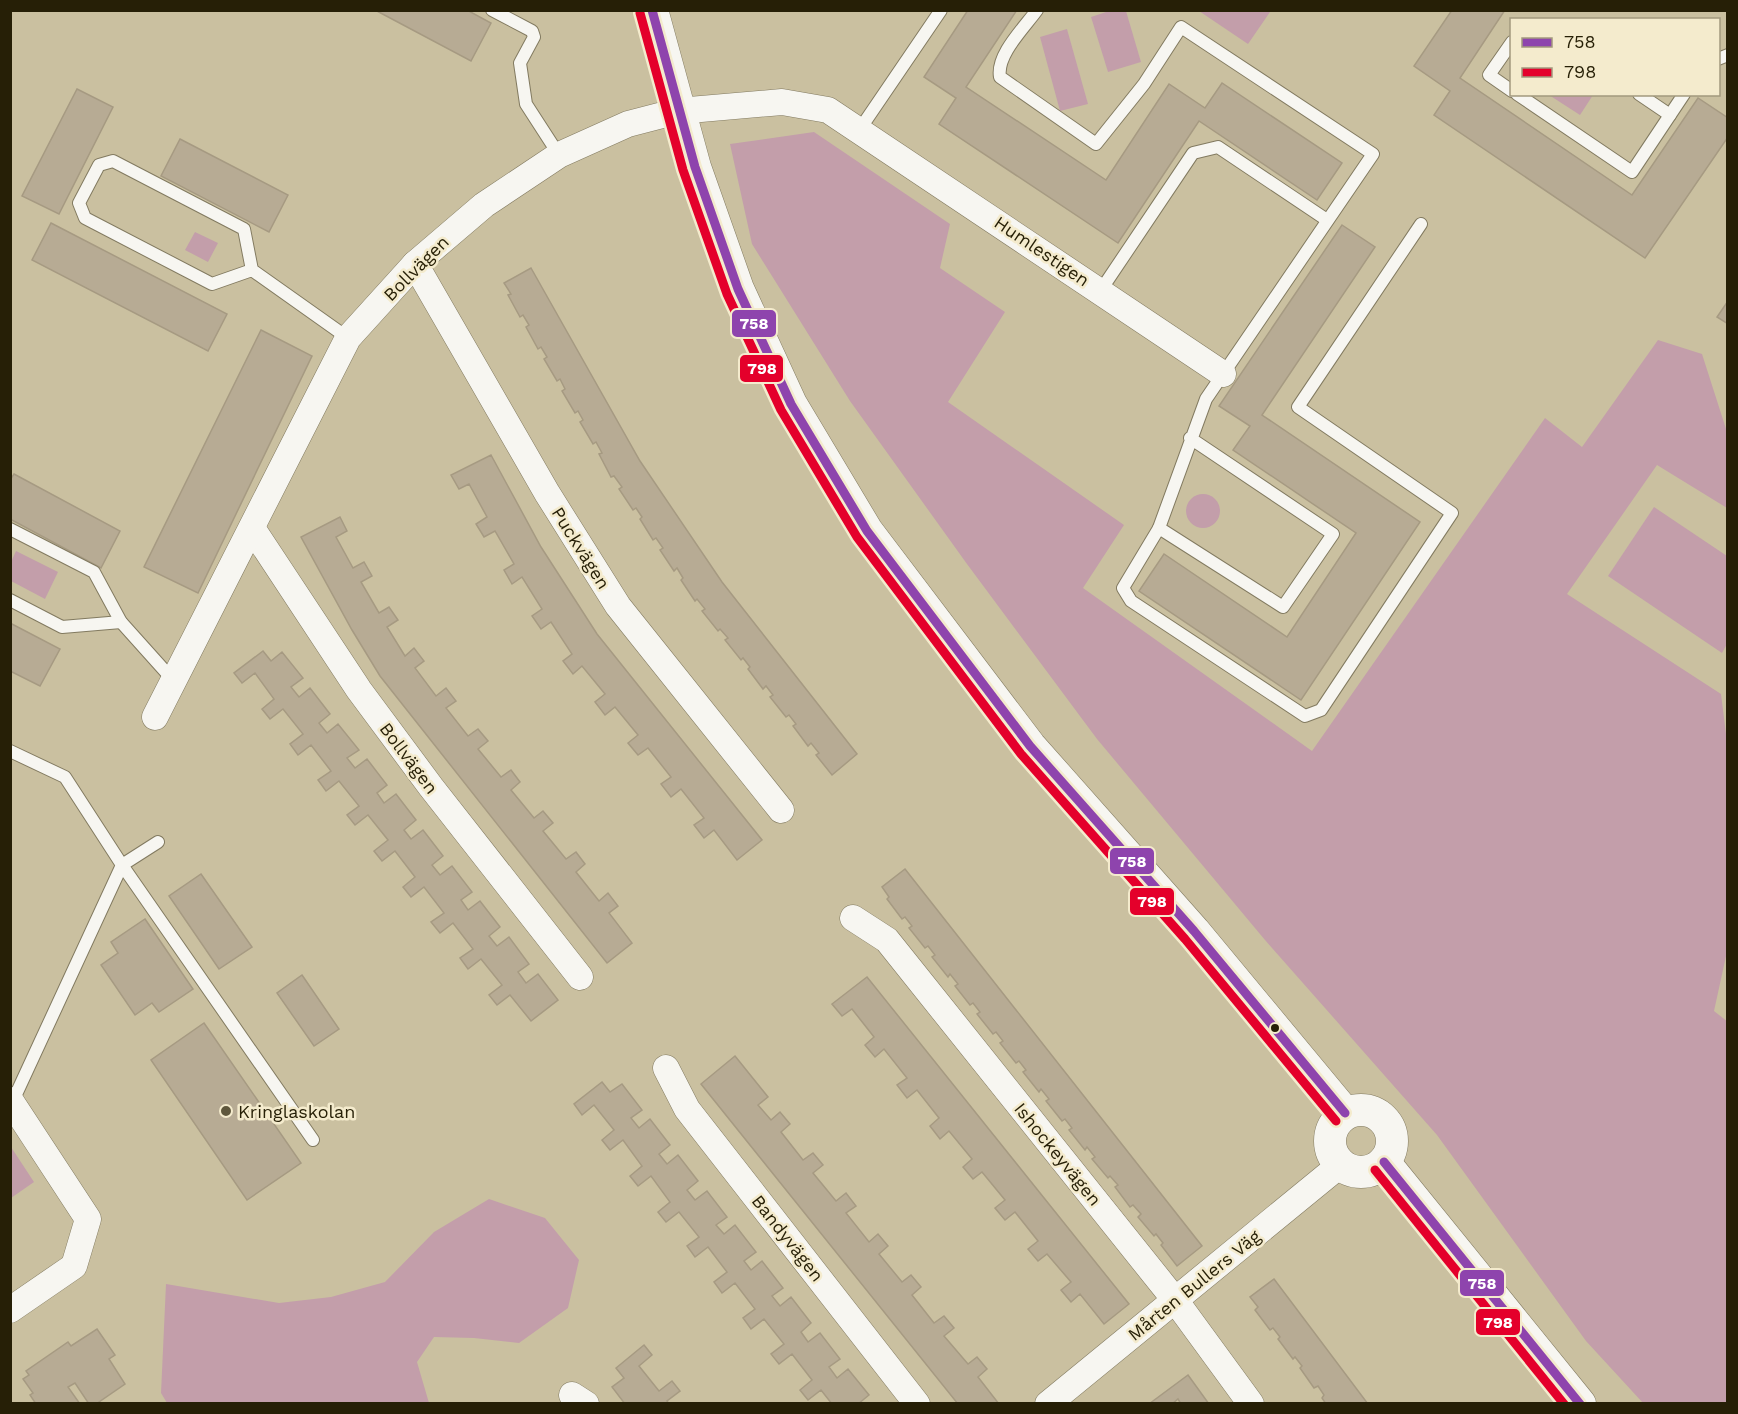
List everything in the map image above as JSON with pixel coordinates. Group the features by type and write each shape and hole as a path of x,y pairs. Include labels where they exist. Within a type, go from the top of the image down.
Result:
{"street":[{"path":"652,10 678,111 738,289 791,404 867,531 1030,746 1194,931 1345,1113"},
{"name":"Humlestigen","path":"678,111 782,102 828,110 1101,290 1223,374"},
{"name":"Bollvägen","path":"154,717 348,338 415,264 484,205 559,155 628,124 678,111"},
{"name":"Puckvägen","path":"415,264 547,493 618,606 781,810"},
{"name":"Bollvägen","path":"252,528 358,690 580,977"},
{"name":"Ishockeyvägen","path":"853,918 887,940 1175,1300 1251,1404"},
{"name":"Bandyvägen","path":"666,1068 687,1109 917,1404"},
{"path":"10,1310 74,1266 88,1219 11,1101"},
{"path":"1367,1109 1386,1121 1391,1131 1392,1142 1384,1162 1366,1172 1356,1172 1340,1165 1330,1151 1329,1136 1334,1123 1345,1113 1367,1109"},
{"path":"1384,1162 1580,1404"},
{"name":"Mårten Bullers Väg","path":"1048,1404 1340,1165"}],"lane":[{"path":"492,10 532,31 534,38 520,63 526,104 559,155"},
{"path":"860,129 941,10"},
{"path":"1037,10 1002,59 1000,77 1096,144 1144,84 1181,27 1372,154 1206,399 1159,528 1123,588 1131,601 1305,716 1322,710 1452,513 1298,407 1420,224"},
{"path":"1510,45 1489,75 1510,90"},
{"path":"1520,96 1632,172 1683,96"},
{"path":"1642,96 1671,115"},
{"path":"1101,290 1193,153 1218,147 1328,220"},
{"path":"252,270 212,284 85,218 79,203 99,165 113,161 244,229 252,270 348,338"},
{"path":"1159,528 1284,607 1333,534 1190,438"},
{"path":"10,530 94,572 121,622 174,680"},
{"path":"10,600 63,627 121,622"},
{"path":"10,751 65,777 122,865 314,1140"},
{"path":"11,1101 122,865 158,842"}],"shaded area":[{"path":"1112,10 1126,11 1141,62 1108,72 1091,17"},
{"path":"1267,10 1270,12 1248,44 1199,11"},
{"path":"1067,29 1088,104 1060,111 1040,37"},
{"path":"1551,96 1592,96 1580,115"},
{"path":"814,132 950,224 940,268 1005,312 948,402 1124,525 1083,588 1312,751 1545,418 1582,447 1658,340 1702,354 1727,432 1727,508 1657,465 1567,594 1721,694 1728,750 1728,947 1714,1011 1728,1022 1727,1403 1643,1403 1586,1341 1437,1135 1265,940 1097,739 967,564 850,401 752,244 730,144"},
{"path":"195,232 218,243 208,262 185,250"},
{"path":"1203,494 1215,499 1220,511 1215,523 1203,528 1191,523 1186,511 1191,499"},
{"path":"1654,507 1727,556 1727,644 1722,653 1608,576"},
{"path":"16,551 58,572 45,599 11,581 11,562"},
{"path":"11,1147 34,1182 10,1198"},
{"path":"489,1199 545,1218 579,1260 568,1308 519,1343 474,1338 434,1337 417,1362 429,1403 167,1403 161,1393 166,1284 279,1303 331,1297 385,1282 434,1232"}],"building":[{"path":"375,10 467,10 491,23 471,61"},
{"path":"968,10 1017,10 966,87 1106,180 1169,84 1205,108 1222,83 1342,163 1317,200 1199,121 1118,243 939,124 956,98 924,77"},
{"path":"1452,10 1505,10 1460,78 1632,195 1698,98 1728,118 1728,137 1645,258 1434,115 1450,91 1414,66"},
{"path":"77,89 113,107 59,214 22,196"},
{"path":"180,139 288,195 269,232 161,176"},
{"path":"51,223 227,314 208,351 32,260"},
{"path":"1342,225 1375,247 1262,415 1420,522 1301,700 1139,591 1164,554 1287,637 1356,533 1233,450 1250,426 1219,406"},
{"path":"531,268 640,461 722,582 857,754 832,775 816,755 819,753 811,743 808,746 793,726 796,724 789,715 786,717 770,697 773,695 766,686 763,689 748,669 750,667 743,658 741,660 725,640 728,638 720,629 718,631 702,611 705,609 697,599 695,601 681,580 683,578 677,568 674,571 660,550 663,548 656,538 653,540 636,508 633,510 619,489 622,487 614,476 611,477 599,454 602,453 596,442 593,444 580,422 583,420 578,411 575,413 562,391 565,389 560,379 557,381 544,359 547,357 541,347 538,349 526,327 529,325 523,315 520,317 508,295 511,294 504,283"},
{"path":"1728,301 1728,324 1717,317"},
{"path":"261,330 312,356 198,593 144,567"},
{"path":"491,455 541,547 597,634 762,840 737,860 714,830 704,838 694,825 704,818 681,789 671,797 661,784 671,777 648,748 638,755 628,743 638,735 615,707 605,715 595,702 605,694 582,666 573,674 563,661 572,654 551,622 541,629 532,616 542,609 522,577 512,584 504,570 514,564 495,531 484,537 476,524 487,517 469,484 459,489 451,475"},
{"path":"14,474 120,531 101,568 10,519 10,480"},
{"path":"340,517 347,531 336,537 353,568 364,562 372,576 361,582 379,613 389,607 398,620 387,627 405,656 414,648 424,661 415,668 436,696 446,688 456,701 446,708 468,736 478,729 488,741 478,749 501,777 511,770 520,782 511,790 534,818 543,811 553,823 543,831 566,859 576,852 585,864 576,872 599,901 608,893 618,906 609,913 632,943 607,963 380,676 352,630 301,537"},
{"path":"10,623 60,649 40,686 10,671"},
{"path":"263,651 271,661 282,652 303,678 291,687 299,697 310,688 330,714 319,723 327,733 338,724 359,750 347,758 355,768 367,759 387,785 377,793 384,803 396,794 416,820 404,830 411,839 423,830 443,856 432,865 440,875 452,866 472,892 461,900 468,910 480,901 500,927 489,936 497,946 509,937 529,964 518,972 526,983 538,974 558,1000 531,1021 510,995 497,1005 489,995 502,985 481,959 468,969 460,958 473,949 453,923 440,933 431,922 444,913 424,887 411,897 403,887 415,877 395,851 382,861 374,851 388,840 368,815 355,825 347,815 359,806 339,781 326,791 318,780 331,771 311,745 298,755 290,744 303,734 283,709 270,719 262,709 274,699 255,673 242,683 234,673"},
{"path":"905,869 1202,1246 1177,1266 1161,1245 1163,1243 1156,1234 1154,1236 1138,1217 1141,1214 1133,1205 1130,1207 1115,1187 1118,1185 1110,1176 1108,1178 1092,1159 1095,1157 1087,1147 1085,1150 1069,1130 1072,1128 1065,1119 1062,1121 1046,1101 1049,1099 1041,1089 1039,1092 1023,1072 1026,1070 1019,1061 1016,1063 1000,1043 1003,1041 996,1032 993,1034 977,1014 980,1012 973,1003 970,1005 955,986 958,984 950,974 948,977 932,957 935,955 928,946 925,948 909,928 912,926 905,917 902,919 887,899 889,897 882,887"},
{"path":"201,874 252,947 219,969 169,896"},
{"path":"145,919 193,989 159,1012 152,1003 135,1015 101,965 118,953 111,942"},
{"path":"302,975 339,1029 314,1046 277,993"},
{"path":"867,977 1129,1304 1104,1324 1080,1294 1071,1302 1061,1290 1071,1282 1047,1254 1038,1261 1028,1249 1038,1241 1015,1212 1005,1220 995,1208 1005,1200 982,1172 973,1179 963,1167 972,1159 949,1131 940,1139 930,1126 939,1118 917,1090 907,1098 897,1085 907,1078 884,1049 875,1057 865,1045 874,1037 852,1009 842,1016 832,1004"},
{"name":"Kringlaskolan","path":"204,1023 301,1163 247,1200 151,1060"},
{"path":"735,1056 768,1097 758,1105 771,1120 780,1112 790,1124 781,1132 803,1160 813,1153 823,1165 813,1173 836,1201 846,1193 856,1206 846,1213 869,1242 878,1234 888,1246 879,1254 902,1282 911,1275 921,1287 912,1295 934,1323 944,1316 954,1328 944,1336 968,1364 977,1357 987,1369 978,1377 999,1404 958,1404 701,1084"},
{"path":"602,1082 610,1092 622,1084 642,1110 631,1118 639,1128 650,1119 670,1145 659,1154 667,1164 678,1155 698,1181 687,1190 695,1200 707,1191 727,1217 716,1225 724,1234 735,1225 756,1252 744,1261 751,1270 762,1261 783,1288 772,1296 780,1306 791,1297 811,1323 801,1332 808,1342 820,1333 840,1359 829,1367 837,1378 848,1369 869,1395 858,1404 832,1404 821,1390 808,1400 800,1390 812,1380 792,1354 779,1364 771,1354 784,1344 764,1319 751,1329 743,1318 755,1309 735,1283 722,1293 714,1282 727,1272 708,1247 695,1257 687,1246 699,1237 679,1212 666,1222 658,1212 670,1202 651,1176 638,1186 630,1176 642,1166 623,1140 610,1150 602,1140 614,1130 594,1105 582,1115 574,1104"},
{"path":"1274,1279 1368,1404 1326,1404 1322,1398 1324,1395 1318,1386 1314,1388 1300,1368 1302,1366 1295,1357 1293,1359 1278,1339 1280,1337 1273,1328 1270,1330 1255,1310 1258,1307 1250,1297"},
{"path":"97,1329 115,1355 109,1359 125,1384 96,1404 89,1404 75,1383 68,1387 80,1404 36,1404 30,1395 33,1393 23,1379 29,1375 26,1371 68,1342 71,1346"},
{"path":"644,1345 652,1355 639,1366 659,1391 672,1381 680,1391 667,1401 669,1404 625,1404 612,1387 624,1378 616,1368"},
{"path":"1188,1375 1209,1404 1181,1404 1178,1399 1172,1404 1149,1404"}],"transit line":[{"name":"758","path":"652,10 695,167 738,289 791,404 867,531 1030,746 1194,931 1345,1113"},
{"name":"798","path":"640,13 683,170 727,294 781,410 857,537 1021,754 1185,939 1336,1121"},
{"name":"758","path":"1384,1162 1580,1404"},
{"name":"798","path":"1375,1170 1564,1404"}],"place":[{"name":"Kringlaskolan","path":"226,1111"}]}
